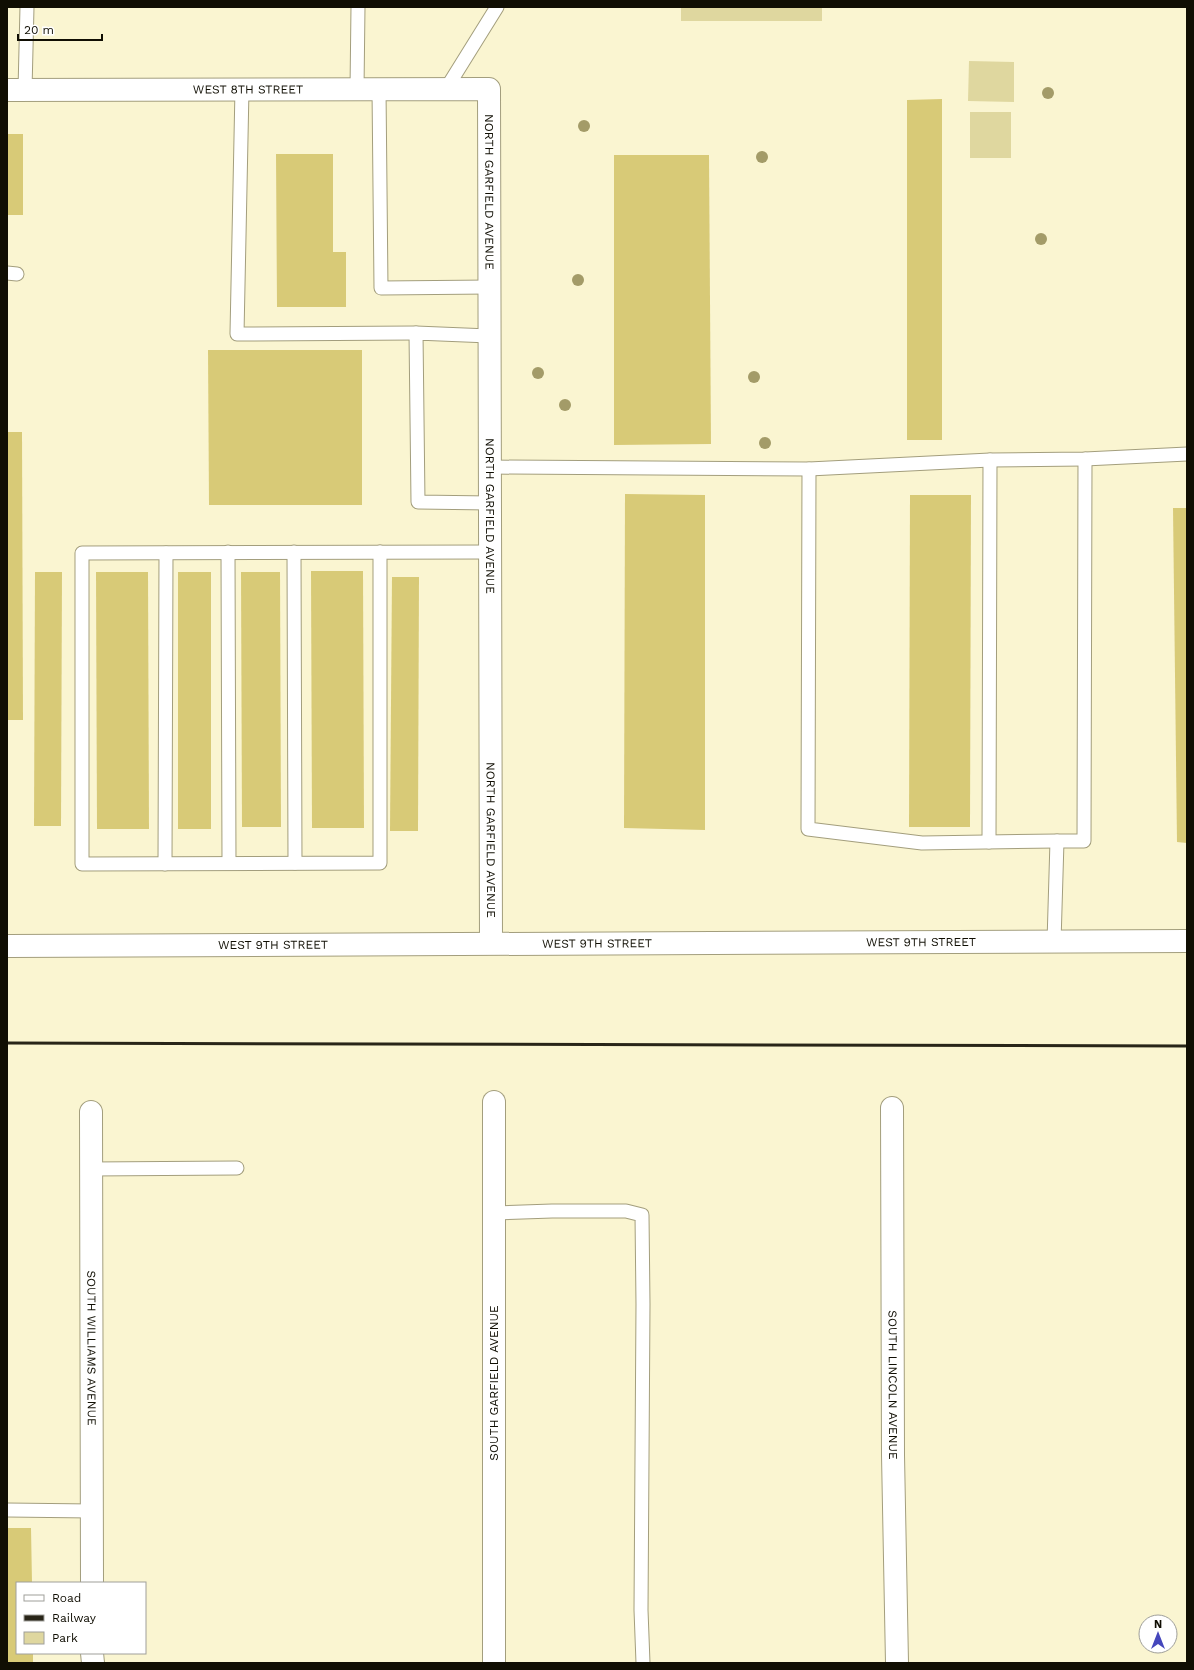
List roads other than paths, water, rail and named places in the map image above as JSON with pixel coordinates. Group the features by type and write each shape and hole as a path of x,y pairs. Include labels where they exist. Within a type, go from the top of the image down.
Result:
{"street":[{"name":"WEST 8TH STREET","path":"16,90 489,89"},
{"name":"NORTH GARFIELD AVENUE","path":"489,89 491,944"},
{"name":"WEST 9TH STREET","path":"7,946 1187,941"},
{"name":"SOUTH GARFIELD AVENUE","path":"494,1102 494,1663"},
{"name":"SOUTH LINCOLN AVENUE","path":"892,1108 893,1455 897,1663"},
{"name":"SOUTH WILLIAMS AVENUE","path":"90,1112 92,1582"}],"lane":[{"path":"16,90 27,7"},
{"path":"357,89 358,7"},
{"path":"446,89 497,7"},
{"path":"242,89 238,334 416,333 489,336"},
{"path":"379,89 381,288 490,287"},
{"path":"416,333 418,502 490,503"},
{"path":"490,467 809,469 990,460 1085,459 1187,454"},
{"path":"809,469 808,829 922,843 1084,841 1085,459"},
{"path":"989,842 990,460"},
{"path":"380,552 380,863 82,864 82,553 228,552 380,552 490,552"},
{"path":"228,552 229,863"},
{"path":"294,552 295,863"},
{"path":"165,864 166,553"},
{"path":"1054,942 1058,841"},
{"path":"90,1169 238,1168"},
{"path":"494,1213 626,1211 642,1215 643,1312 641,1610 643,1663"},
{"path":"7,1510 92,1511"}],"railway":[{"path":"7,1043 1187,1046"}]}
